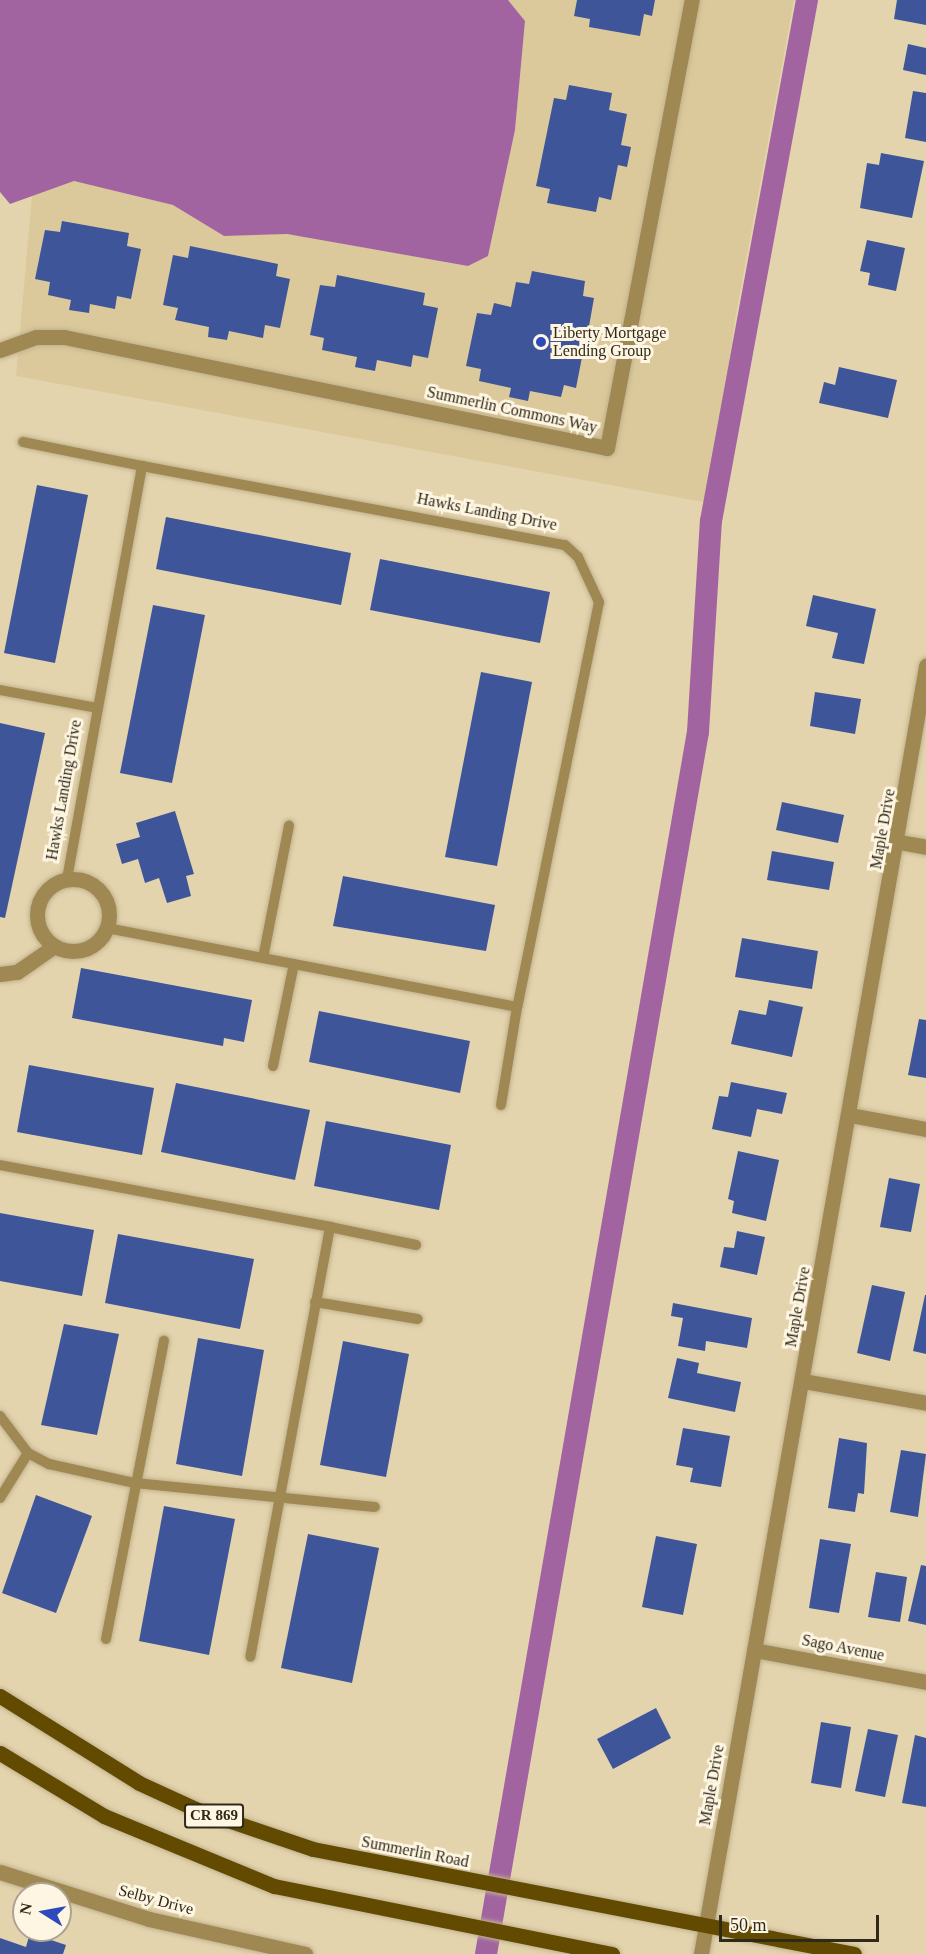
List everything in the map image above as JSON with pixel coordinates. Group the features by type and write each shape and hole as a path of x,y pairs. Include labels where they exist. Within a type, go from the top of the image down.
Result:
{"main road":[{"name":"Summerlin Road","path":"0,1696 83,1752 198,1810 313,1849 452,1878 854,1954"},
{"name":"CR 869","path":"0,1753 104,1816 216,1866 274,1886 441,1922 612,1954"}],"street":[{"name":"Summerlin Commons Way","path":"0,350 36,337 64,337 607,448 692,0"},
{"name":"Maple Drive","path":"701,1954 899,842 926,666"},
{"path":"899,842 926,847"},
{"name":"Hawks Landing Drive","path":"54,947 41,933 36,915 45,891 67,879 91,883 101,892 107,903 107,928"},
{"path":"0,974 17,972 54,947 85,950 107,928"},
{"path":"850,1115 926,1129"},
{"path":"803,1381 926,1403"},
{"name":"Sago Avenue","path":"754,1650 926,1682"},
{"name":"Selby Drive","path":"0,1872 149,1919 305,1954"}],"lane":[{"name":"Hawks Landing Drive","path":"23,441 142,466 565,545 578,556 599,602 517,1007 501,1105"},
{"name":"Hawks Landing Drive","path":"67,879 142,466"},
{"name":"Hawks Landing Drive","path":"0,690 97,708"},
{"path":"263,958 289,826"},
{"path":"107,928 517,1007"},
{"path":"273,1066 294,964"},
{"path":"0,1165 416,1245"},
{"path":"250,1657 330,1227"},
{"path":"315,1302 418,1319"},
{"path":"106,1639 164,1341"},
{"path":"0,1416 28,1453 50,1464 135,1483 280,1496 375,1508"},
{"path":"0,1498 28,1453"}],"shaded area":[{"path":"0,0 508,0 525,21 515,130 488,256 468,266 287,234 224,236 173,205 74,181 10,204 0,192"},
{"path":"508,0 794,0 735,320 709,503 16,376 32,196 74,181 173,205 224,236 287,234 468,266 488,256 515,130 525,21"}],"building":[{"path":"577,0 655,0 652,16 644,14 640,36 589,27 590,19 574,16"},
{"path":"897,0 926,0 926,25 894,19"},
{"path":"908,44 926,48 926,75 903,70"},
{"path":"569,85 612,93 609,110 627,114 621,145 631,147 627,167 618,165 611,200 599,197 596,212 547,203 550,189 536,186 554,98 566,100"},
{"path":"913,91 926,93 926,142 905,138"},
{"path":"881,153 924,161 912,218 860,208 867,163 879,165"},
{"path":"62,221 129,233 127,246 141,249 131,299 117,296 115,309 90,304 89,313 69,310 71,300 48,295 50,282 35,279 45,230 60,232"},
{"path":"867,240 905,248 896,291 868,285 870,273 860,271"},
{"path":"190,246 278,264 276,276 290,279 280,328 265,325 263,338 229,331 227,340 208,337 209,327 175,320 178,308 163,305 173,255 188,258"},
{"path":"532,271 585,281 583,296 594,298 588,332 596,334 592,354 583,352 576,388 564,385 561,397 530,391 528,401 509,397 511,388 479,381 481,369 466,366 477,313 491,315 494,303 511,307 516,282 529,284"},
{"path":"337,275 425,293 423,305 438,308 428,358 413,355 411,367 377,360 375,371 355,367 357,357 322,350 324,338 310,335 320,285 335,287"},
{"path":"839,367 897,380 888,418 819,403 824,382 835,385"},
{"path":"37,485 88,495 55,663 4,653"},
{"path":"166,517 351,553 341,605 156,569"},
{"path":"380,559 550,592 540,643 370,610"},
{"path":"813,595 876,609 864,664 832,658 838,633 806,626"},
{"path":"153,605 205,615 172,783 120,773"},
{"path":"481,672 532,682 497,866 445,857"},
{"path":"815,692 861,699 855,734 810,726"},
{"path":"0,723 45,733 5,918 0,917"},
{"path":"782,802 844,815 838,843 776,830"},
{"path":"175,811 194,874 186,876 191,896 167,903 159,878 145,883 138,859 122,864 116,844 140,837 136,823"},
{"path":"772,851 834,862 829,890 767,880"},
{"path":"343,876 495,905 486,951 333,926"},
{"path":"742,938 818,951 812,989 735,977"},
{"path":"81,968 252,1000 244,1042 224,1038 223,1046 72,1018"},
{"path":"769,1000 803,1007 792,1057 731,1044 739,1010 766,1015"},
{"path":"319,1011 470,1041 460,1093 309,1062"},
{"path":"919,1019 926,1020 926,1078 908,1075"},
{"path":"29,1065 154,1088 142,1155 17,1132"},
{"path":"731,1082 787,1093 782,1114 757,1109 751,1137 712,1129 719,1096 728,1097"},
{"path":"176,1083 310,1110 295,1180 161,1152"},
{"path":"326,1121 451,1145 439,1210 314,1186"},
{"path":"738,1151 779,1160 766,1221 732,1213 734,1201 728,1199"},
{"path":"889,1178 920,1184 911,1232 880,1227"},
{"path":"0,1213 94,1230 82,1296 0,1281"},
{"path":"737,1231 765,1237 757,1275 720,1267 724,1247 734,1248"},
{"path":"118,1234 254,1259 240,1329 105,1303"},
{"path":"872,1285 905,1292 890,1361 857,1353"},
{"path":"926,1295 926,1354 913,1351"},
{"path":"673,1303 752,1318 747,1348 706,1341 705,1351 678,1346 683,1318 671,1316"},
{"path":"64,1324 119,1334 97,1435 41,1425"},
{"path":"198,1338 264,1350 242,1476 176,1464"},
{"path":"343,1341 409,1354 386,1477 320,1465"},
{"path":"677,1358 699,1363 697,1373 741,1382 735,1412 668,1398"},
{"path":"683,1428 730,1436 721,1487 690,1482 693,1468 676,1465"},
{"path":"839,1438 867,1443 864,1494 858,1493 855,1512 828,1508"},
{"path":"901,1450 926,1454 918,1517 890,1512"},
{"path":"36,1495 92,1516 56,1613 2,1593"},
{"path":"164,1506 235,1519 209,1655 139,1641"},
{"path":"308,1534 379,1548 352,1683 281,1668"},
{"path":"656,1536 697,1544 683,1615 642,1607"},
{"path":"820,1539 851,1544 839,1613 809,1608"},
{"path":"921,1565 926,1566 926,1625 908,1621"},
{"path":"876,1572 907,1577 900,1622 868,1617"},
{"path":"656,1708 671,1738 613,1769 597,1739"},
{"path":"821,1722 851,1727 841,1788 811,1783"},
{"path":"868,1729 898,1735 885,1797 855,1791"},
{"path":"915,1735 926,1738 926,1807 902,1803"},
{"path":"0,1938 26,1947 27,1942 57,1942 66,1945 63,1954 0,1954"}],"waterway":[{"path":"486,1954 698,732 711,521 807,0"}],"place":[{"name":"Liberty Mortgage Lending Group","path":"541,342"}]}
